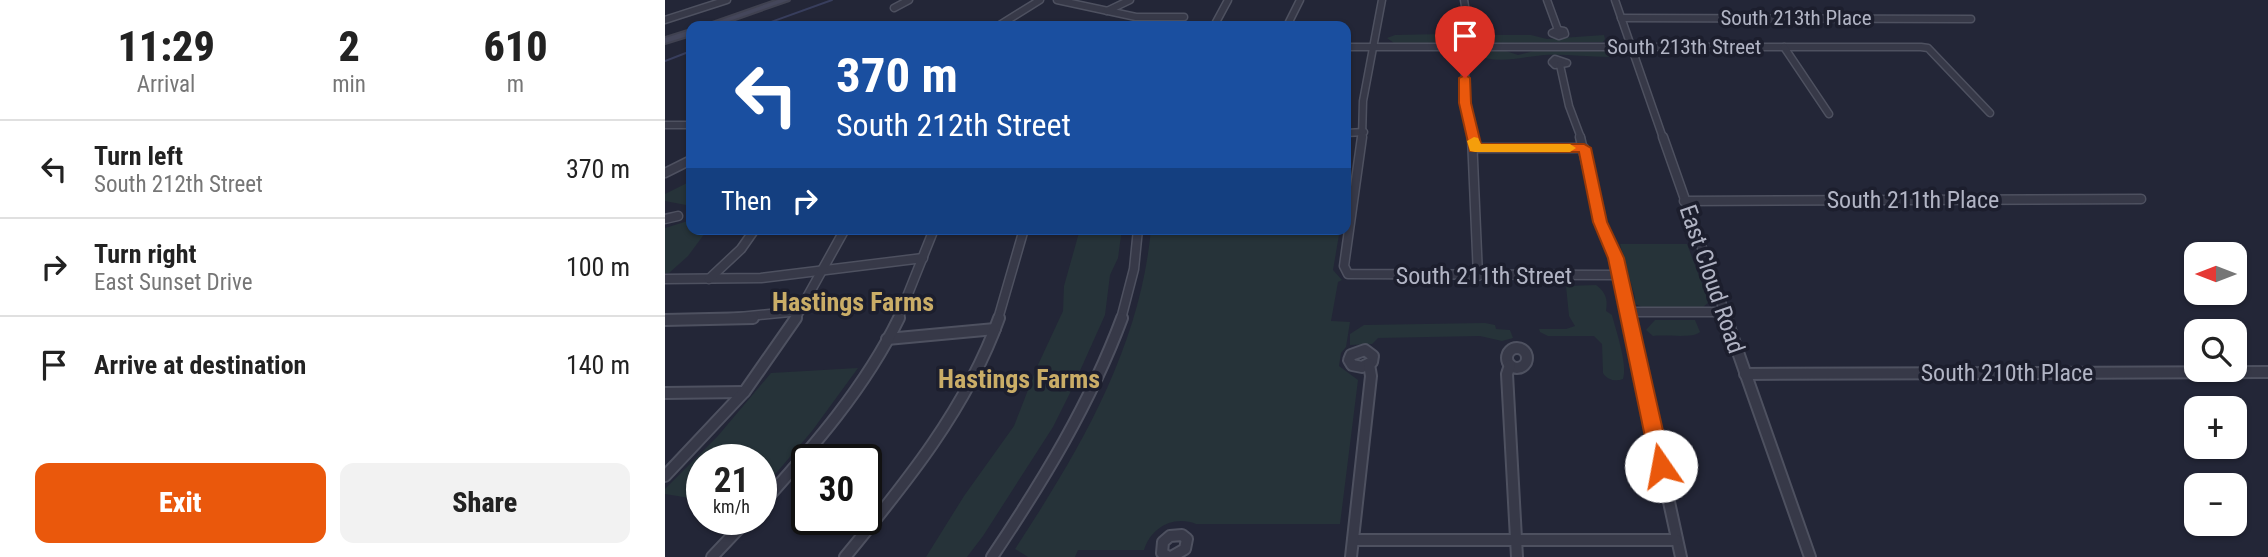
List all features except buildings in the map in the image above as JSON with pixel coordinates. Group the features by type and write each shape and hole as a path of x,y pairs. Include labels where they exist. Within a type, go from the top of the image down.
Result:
{"street":[{"path":"665,20 727,0"},
{"path":"723,21 785,0"},
{"path":"894,8 909,0"},
{"path":"1006,21 1040,0"},
{"path":"1057,0 1146,18 1184,17"},
{"path":"1107,11 1130,0"},
{"path":"1217,21 1228,0"},
{"path":"1290,21 1300,0"},
{"path":"1351,133 1364,132 1362,108 1382,0"},
{"path":"1464,0 1469,30"},
{"path":"1547,0 1558,30"},
{"name":"East Cloud Road","path":"1615,0 1810,557"},
{"name":"South 213th Place","path":"1621,18 1971,19"},
{"path":"665,41 686,34"},
{"name":"South 213th Street","path":"1351,47 1928,48 1990,113"},
{"path":"1784,47 1829,114"},
{"path":"1465,64 1465,103 1475,148 1478,276"},
{"path":"1560,65 1569,106 1584,148 1600,222 1613,249 1620,275 1681,557"},
{"path":"665,125 686,125"},
{"name":"South 211th Street","path":"1351,214 1364,132"},
{"path":"1475,148 1584,148"},
{"path":"665,173 686,162"},
{"name":"South 211th Place","path":"1684,201 2141,199"},
{"path":"665,219 678,216"},
{"path":"709,279 741,249 751,235"},
{"path":"665,476 744,392 768,360 800,311 842,235"},
{"path":"777,486 833,421 887,339 933,235"},
{"path":"845,557 938,435 982,359 995,329 1022,235"},
{"path":"992,557 1054,458 1105,358 1126,301 1137,235"},
{"name":"South 211th Street","path":"1348,235 1343,265 1348,274 1620,275"},
{"path":"665,279 761,278 923,258"},
{"path":"665,320 742,319 800,311"},
{"path":"1628,312 1724,312"},
{"path":"887,339 995,329"},
{"path":"1351,557 1371,376 1369,365"},
{"path":"1510,365 1507,374 1517,557"},
{"name":"South 210th Place","path":"1745,374 2268,372"},
{"path":"665,393 744,392"},
{"path":"712,557 733,535"},
{"path":"1353,540 1677,540"}],"shaded area":[{"path":"1443,34 1452,37 1454,41 1394,43 1387,38 1395,35"},
{"path":"1482,35 1531,35 1547,39 1604,35 1605,39 1603,42 1484,43 1476,38"},
{"path":"1482,50 1503,50 1518,55 1534,51 1608,51 1609,57 1544,55 1500,60 1474,54"},
{"path":"686,184 686,205 665,201 665,194"},
{"path":"686,222 686,235 704,235 688,256 669,273 665,273 665,228"},
{"path":"1078,235 1121,235 1118,258 1110,275 1105,315 1053,427 967,557 926,557 964,496 1014,426 1063,311 1064,286"},
{"path":"1150,235 1339,235 1333,270 1342,280 1338,282 1331,321 1350,322 1346,347 1341,353 1339,366 1358,380 1340,524 1196,524 1179,521 1171,522 1157,530 1144,550 1078,550 1075,557 1028,557 1015,549 1062,475 1103,397 1134,316 1145,273"},
{"path":"1620,244 1687,244 1709,302 1703,307 1642,307 1635,304"},
{"path":"1596,285 1605,296 1606,311 1612,315 1619,339 1624,365 1623,379 1620,380 1609,379 1603,373 1602,344 1594,336 1548,336 1539,329 1566,329 1575,326 1569,316 1566,286"},
{"path":"1655,320 1695,320 1700,332 1685,336 1653,336 1646,330"},
{"path":"1364,325 1495,325 1496,329 1510,330 1513,338 1502,341 1480,336 1378,338 1372,344 1350,345 1350,334"},
{"path":"858,368 801,444 791,444 791,456 777,472 777,444 710,444 771,373"},
{"path":"686,468 686,497 665,494 665,489"}],"waterway":[{"path":"774,21 832,0"},
{"path":"665,61 686,53"}],"slow traffic":[{"path":"1474,141 1475,148 1570,148"}],"district":[{"name":"Hastings Farms","path":"853,302"},
{"name":"Hastings Farms","path":"1019,379"}],"route":[{"path":"1465,78 1465,103 1475,148 1584,148 1600,222 1616,258 1661,466"}]}
